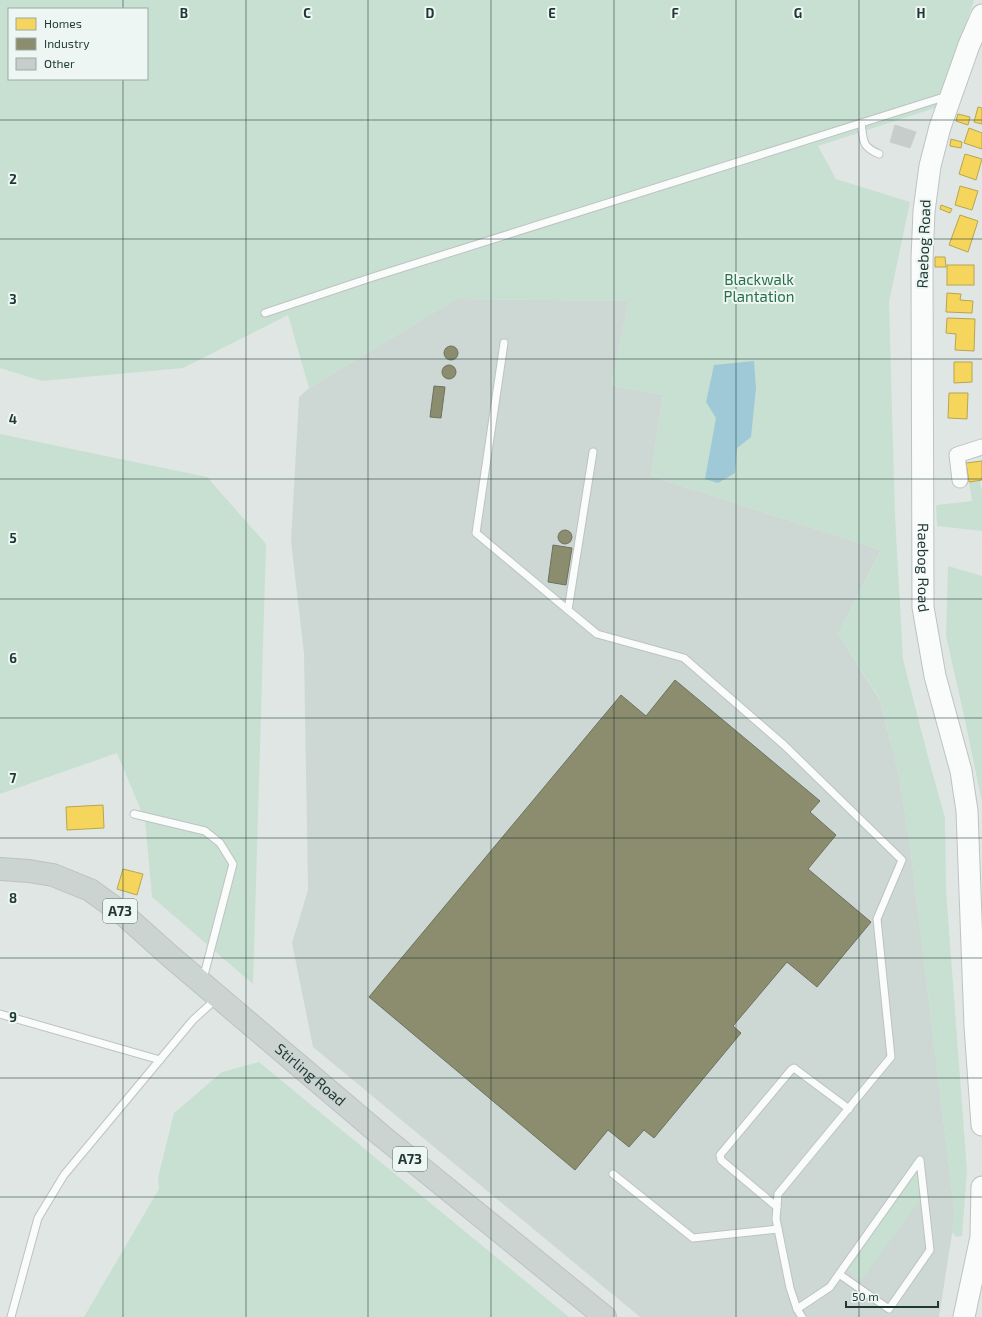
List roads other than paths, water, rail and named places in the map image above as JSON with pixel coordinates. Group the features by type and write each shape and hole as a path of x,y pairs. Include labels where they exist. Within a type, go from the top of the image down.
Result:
{"main road":[{"name":"Raebog Road","path":"982,15 969,45 940,128 930,166 924,210 922,259 923,607 935,676 961,771 967,811 977,918 975,1026 982,1125"},
{"name":"Stirling Road","path":"0,870 28,871 53,876 90,890 122,913 170,956 382,1136 605,1317"},
{"path":"964,1317 981,1237 982,1187"}],"street":[{"path":"960,480 958,455 982,447"}],"lane":[{"path":"265,313 373,277 952,94"},
{"path":"861,123 865,143 868,149 879,154"},
{"path":"504,343 476,533 597,634 684,658 784,745 902,860 877,919 892,1057 778,1194 776,1219 790,1288 802,1317"},
{"path":"568,610 593,452"},
{"path":"11,1317 38,1218 64,1175 193,1020 210,990 233,864 220,843 205,831 134,814"},
{"path":"0,1014 160,1060"},
{"path":"777,1207 720,1160 720,1155 790,1070 794,1068 849,1109"},
{"path":"798,1309 830,1287 839,1274 920,1160 930,1250 889,1309 839,1274"},
{"path":"613,1174 692,1238 778,1229"}],"water":[{"path":"754,361 756,388 751,437 737,448 735,473 718,483 705,479 716,418 706,402 714,365"}],"park label":[{"name":"Blackwalk Plantation","path":"759,288"}]}
